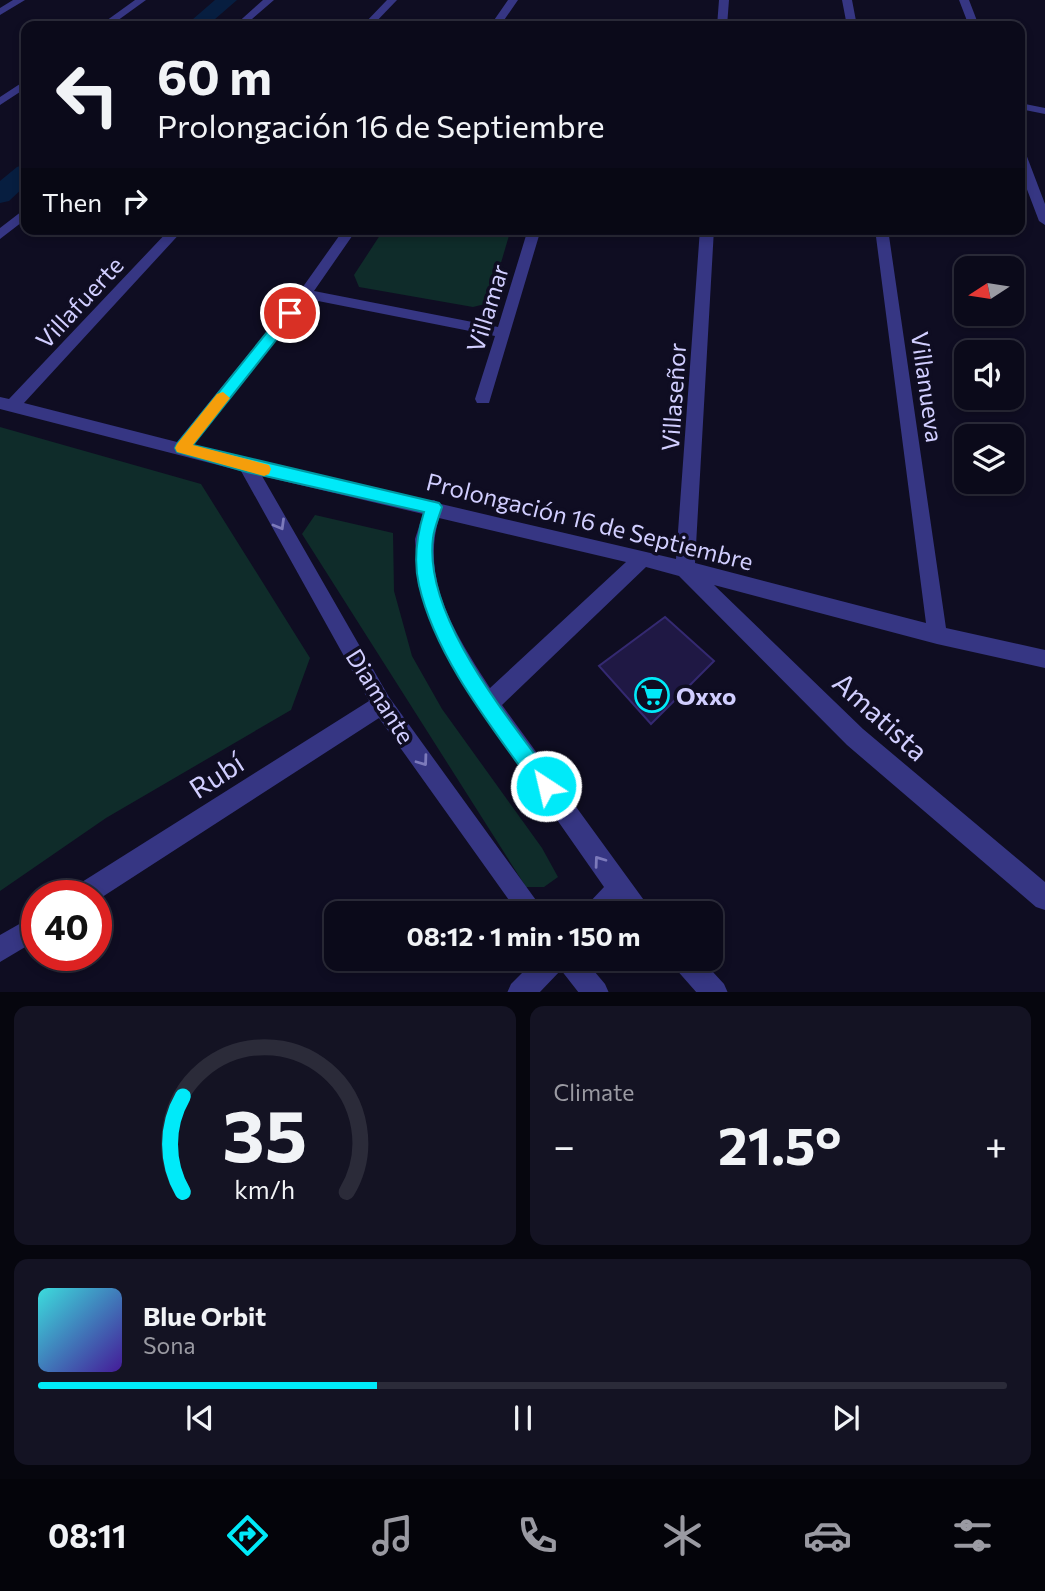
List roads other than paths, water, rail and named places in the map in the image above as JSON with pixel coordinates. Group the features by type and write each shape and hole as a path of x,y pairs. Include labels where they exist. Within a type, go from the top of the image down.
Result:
{"street":[{"path":"0,12 20,0"},
{"path":"111,21 141,0"},
{"path":"245,21 269,0"},
{"path":"372,21 391,0"},
{"path":"498,21 513,0"},
{"path":"722,21 724,0"},
{"path":"847,0 851,21"},
{"path":"964,0 972,21"},
{"path":"0,102 21,87"},
{"path":"1025,107 1045,111"},
{"path":"1025,167 1045,221"},
{"path":"0,235 21,216"},
{"name":"Villafuerte","path":"7,404 172,235"},
{"path":"182,448 305,294 347,235"},
{"name":"Villamar","path":"484,399 533,235"},
{"name":"Villaseñor","path":"685,569 706,235"},
{"name":"Villanueva","path":"882,235 937,635"},
{"path":"305,294 503,333"},
{"name":"Prolongación 16 de Septiembre","path":"7,404 247,466 434,507 643,558 937,635 1045,659"},
{"name":"Diamante","path":"247,466 382,704 525,901"},
{"path":"434,507 424,539 427,585 447,638 488,704 630,901"},
{"path":"488,704 643,558"},
{"name":"Amatista","path":"685,569 855,737 1045,898"},
{"name":"Rubí","path":"108,880 382,704"},
{"path":"608,901 619,888"},
{"path":"0,949 21,936"},
{"path":"520,992 542,971"},
{"path":"578,971 596,992"},
{"path":"695,971 715,992"}],"waterway":[{"path":"201,21 227,0"},
{"path":"0,195 21,176"}],"place":[{"name":"Oxxo","path":"652,695"}]}
